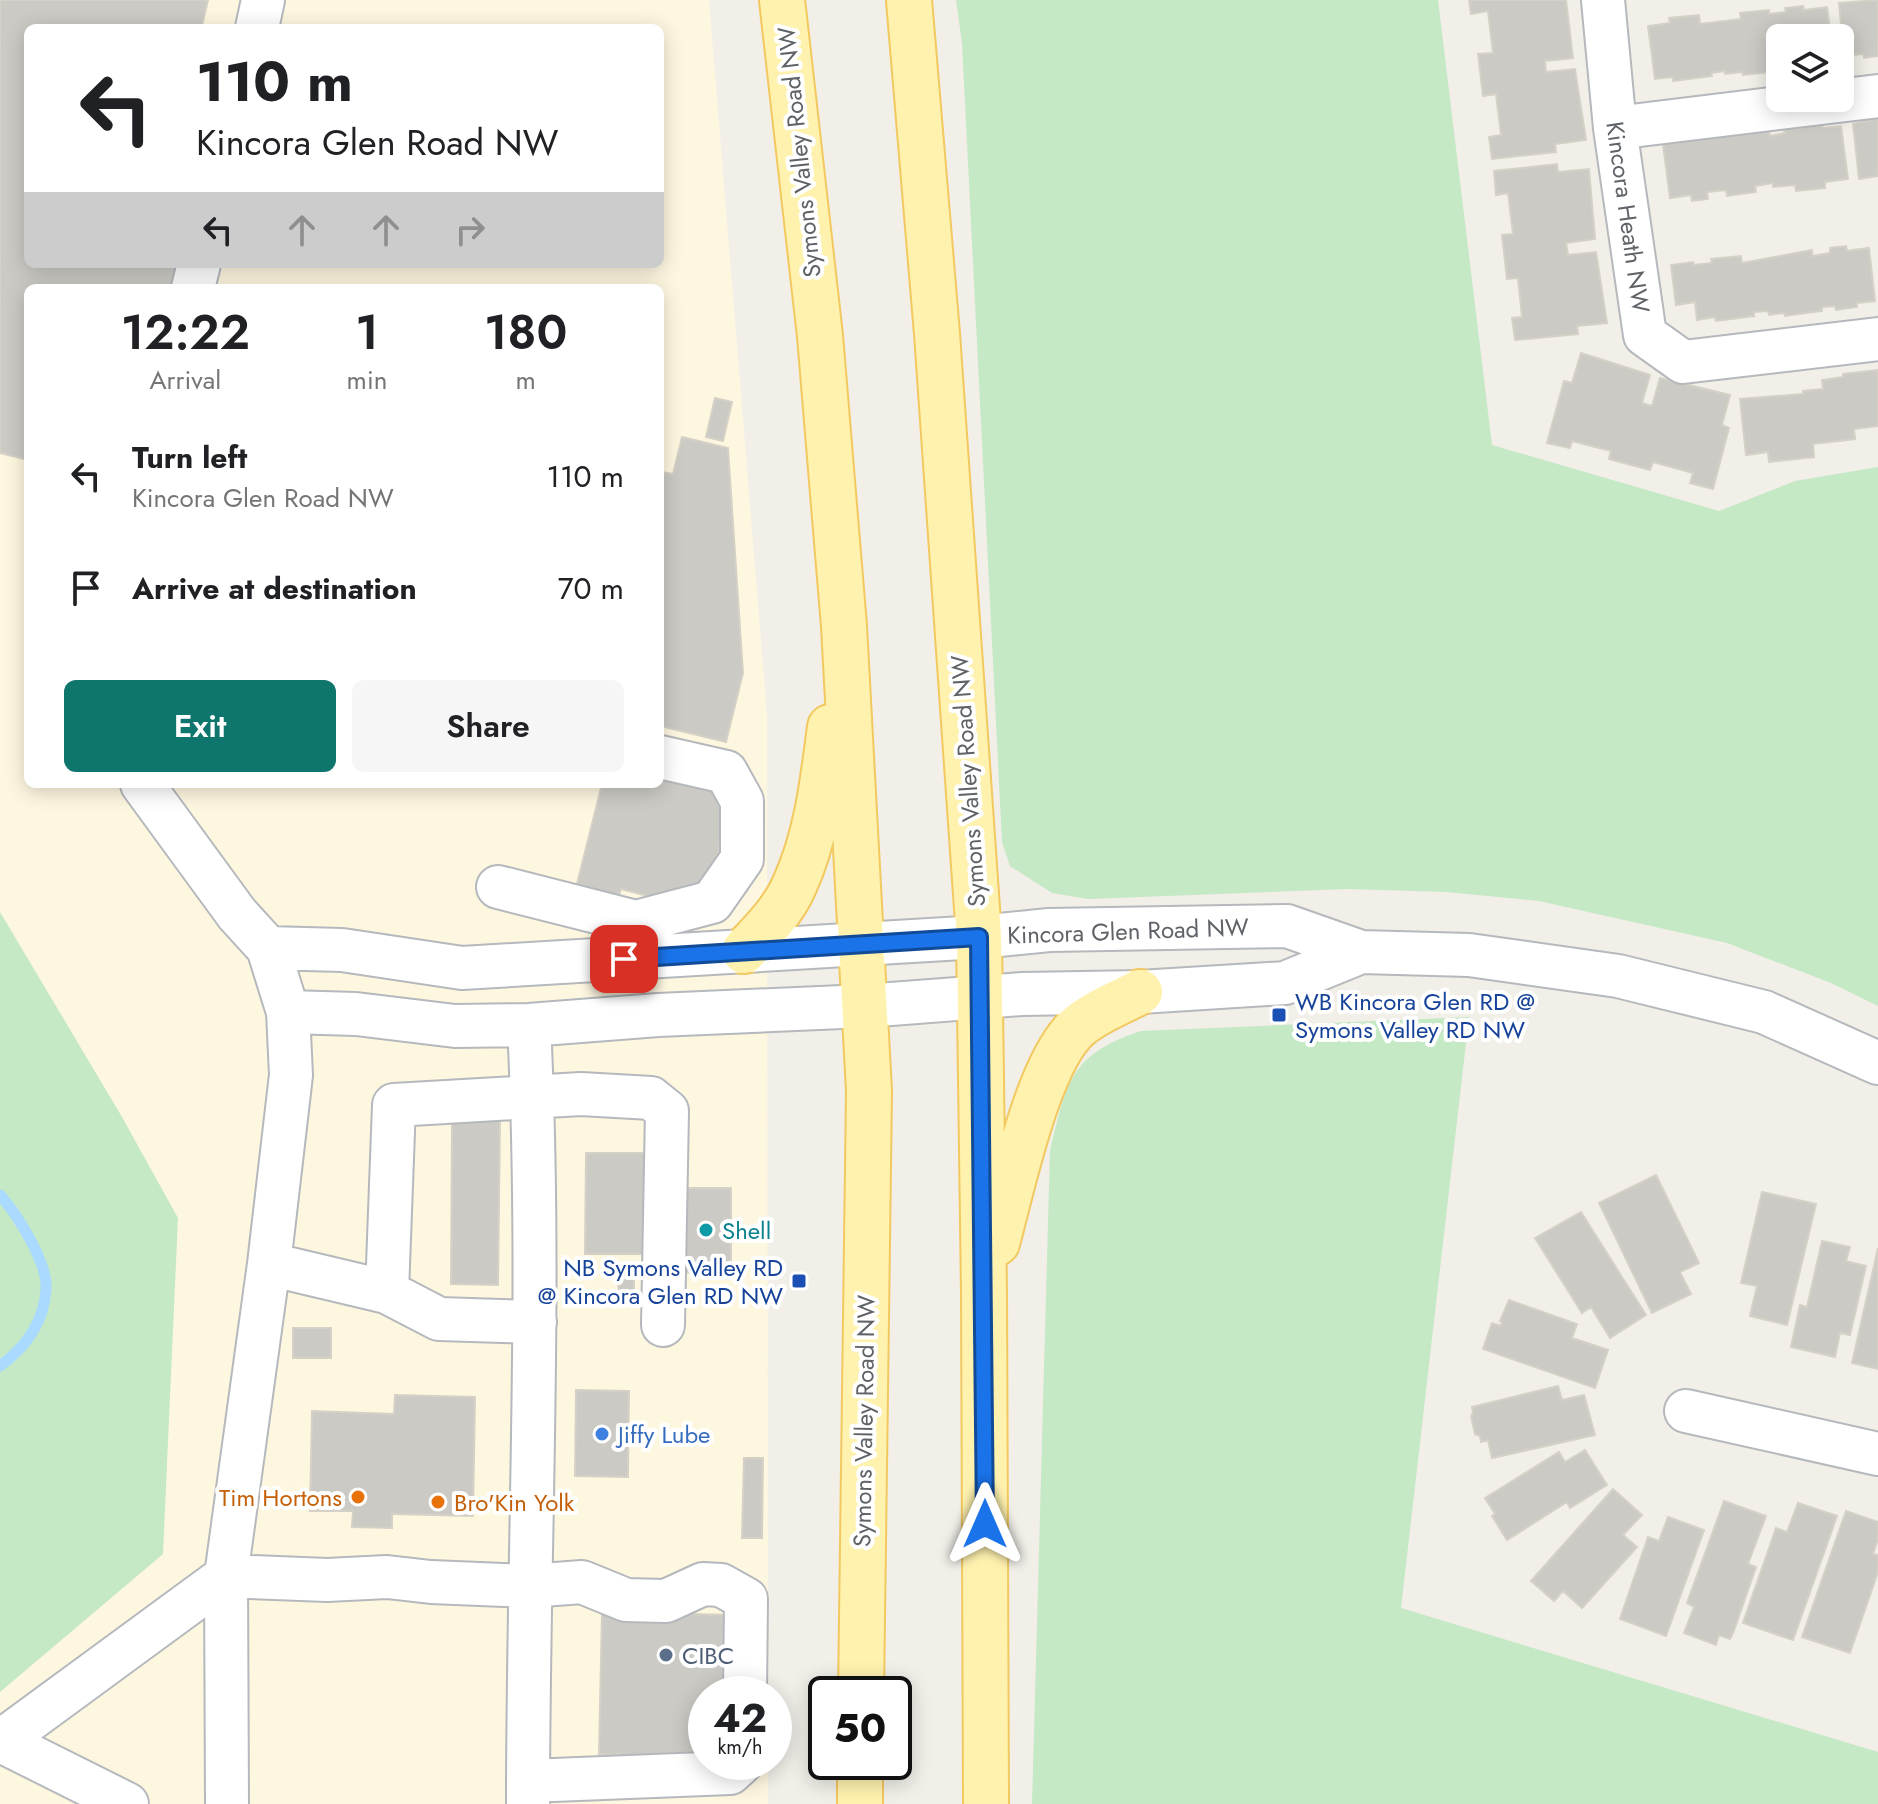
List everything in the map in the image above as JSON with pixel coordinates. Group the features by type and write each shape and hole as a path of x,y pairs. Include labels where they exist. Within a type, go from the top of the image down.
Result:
{"main road":[{"name":"Symons Valley Road NW","path":"782,0 820,336 844,626 865,1006 869,1091 861,1676"},
{"name":"Symons Valley Road NW","path":"909,0 937,334 979,937 986,1804"},
{"path":"744,951 774,919 794,886 819,811 844,626"},
{"path":"984,1292 1041,1088 1062,1048 1080,1025 1140,992"},
{"path":"860,1780 860,1804"}],"street":[{"path":"258,24 263,0"},
{"name":"Kincora Heath NW","path":"1603,0 1615,128 1645,335 1683,362 1878,339"},
{"path":"1615,128 1878,96"},
{"path":"498,887 636,922 712,902 742,859 742,801 726,772 664,758"},
{"path":"145,788 237,914 268,948 288,1012 291,1075 269,1264 226,1576 227,1804"},
{"name":"Kincora Glen Road NW","path":"268,948 342,950 462,968 979,937 1049,930 1287,926 1361,952 1469,955 1618,976 1764,1012 1878,1063"},
{"name":"Kincora Glen Road NW","path":"288,1012 356,1014 455,1026 529,1025 1022,994 1140,992 1285,983 1361,952"},
{"path":"529,1025 535,1322 528,1793 688,1777"},
{"path":"387,1292 394,1105 581,1094 651,1098 667,1111 663,1325"},
{"path":"269,1264 387,1292 439,1319 535,1322"},
{"path":"1686,1411 1878,1454"},
{"path":"127,1804 1,1741 226,1576 327,1580 387,1577 529,1586 582,1582 626,1600 666,1601 703,1584 721,1585 746,1599 745,1676"}],"shaded area":[{"path":"0,0 709,0 767,715 768,1676 688,1676 688,1780 768,1780 768,1804 0,1804 0,1692 163,1554 122,1117 0,912"}],"green space":[{"path":"956,0 1438,0 1492,445 1719,511 1795,481 1878,467 1878,1006 1831,983 1727,943 1539,901 1447,892 1347,889 1088,899 1052,893 1010,866 1002,842 962,43"},
{"path":"0,912 178,1218 163,1554 0,1692"},
{"path":"1469,1017 1401,1608 1878,1752 1878,1804 1032,1804 1050,1151 1061,1107 1075,1074 1099,1050 1141,1031"}],"building":[{"path":"0,0 208,0 202,24 24,24 24,268 182,268 178,284 24,284 24,459 0,453"},
{"path":"1469,0 1566,0 1573,58 1545,61 1546,72 1575,69 1586,140 1555,144 1556,152 1492,159 1489,137 1501,135 1496,94 1483,96 1478,54 1493,53 1488,11 1471,14"},
{"path":"1878,0 1878,56 1864,58 1863,54 1854,55 1854,24 1841,24 1839,3"},
{"path":"1803,6 1804,10 1827,7 1829,24 1766,24 1766,73 1743,75 1742,72 1725,74 1725,71 1711,73 1712,76 1673,81 1673,77 1655,79 1648,26 1670,23 1669,18 1699,15 1700,24 1741,19 1740,13 1786,12 1785,8"},
{"path":"1878,118 1878,176 1859,179 1853,124"},
{"path":"1822,125 1823,128 1841,126 1848,179 1825,182 1825,188 1796,191 1795,185 1773,187 1773,183 1755,186 1756,192 1727,196 1726,190 1707,192 1708,199 1692,201 1691,195 1670,198 1663,144 1753,130 1754,133 1769,131 1770,136 1785,133 1784,130"},
{"path":"1557,164 1558,172 1589,169 1595,239 1566,243 1568,255 1596,252 1607,323 1577,326 1578,334 1515,340 1512,318 1522,317 1518,278 1507,279 1502,235 1513,234 1508,193 1496,195 1494,171"},
{"path":"1846,246 1847,251 1869,248 1875,301 1857,303 1857,307 1836,310 1835,306 1822,307 1822,311 1785,316 1784,313 1769,315 1768,311 1754,312 1754,316 1716,321 1715,317 1697,320 1695,302 1676,305 1671,265 1712,263 1711,259 1741,256 1742,263 1812,250 1812,256 1830,253 1830,248"},
{"path":"1581,353 1650,375 1642,403 1652,406 1660,378 1730,395 1722,425 1729,428 1713,489 1690,483 1693,473 1653,462 1650,470 1609,459 1611,451 1572,441 1570,448 1547,443 1564,381 1572,383"},
{"path":"1878,370 1878,426 1854,429 1855,439 1813,444 1814,457 1769,462 1768,452 1746,455 1740,399 1803,394 1803,391 1823,389 1822,380"},
{"path":"715,398 732,402 723,441 706,437"},
{"path":"682,437 728,448 743,673 726,742 664,727 664,472 673,474"},
{"path":"664,778 715,791 728,812 711,880 659,899 621,889 617,902 575,892 601,788 664,788"},
{"path":"452,1119 500,1119 498,1285 451,1284"},
{"path":"586,1153 645,1153 644,1254 585,1254"},
{"path":"1656,1175 1699,1263 1680,1272 1691,1294 1652,1313 1599,1203"},
{"name":"Shell","path":"682,1188 731,1188 731,1272 681,1273"},
{"path":"1762,1192 1816,1204 1787,1325 1750,1316 1757,1286 1741,1283"},
{"path":"1581,1212 1646,1315 1610,1338 1591,1307 1582,1313 1535,1238"},
{"path":"1822,1241 1850,1247 1846,1261 1866,1266 1850,1335 1840,1333 1835,1357 1791,1347 1800,1305 1807,1307"},
{"path":"1878,1248 1878,1369 1852,1363"},
{"path":"618,1263 634,1263 634,1301 619,1302"},
{"path":"1509,1300 1577,1324 1572,1338 1608,1350 1595,1388 1483,1349 1492,1323 1501,1326 1500,1321"},
{"path":"293,1328 331,1328 331,1358 293,1358"},
{"path":"1558,1386 1562,1400 1584,1395 1595,1435 1492,1458 1488,1440 1481,1442 1480,1436 1475,1434 1472,1407"},
{"name":"Jiffy Lube","path":"576,1390 629,1391 628,1477 575,1476"},
{"path":"395,1395 475,1397 473,1516 392,1514 392,1528 352,1527 353,1511 310,1511 312,1411 394,1414"},
{"path":"1585,1450 1607,1485 1570,1508 1567,1502 1507,1540 1485,1498 1559,1452 1565,1462"},
{"path":"744,1458 763,1458 762,1538 742,1538"},
{"path":"1613,1489 1642,1515 1623,1535 1637,1547 1582,1608 1563,1591 1554,1601 1531,1581"},
{"path":"1724,1501 1766,1516 1748,1564 1756,1567 1733,1633 1730,1639 1719,1635 1716,1645 1684,1633 1694,1607 1687,1603"},
{"path":"1798,1503 1837,1516 1793,1640 1743,1623 1776,1528 1787,1532"},
{"path":"1846,1511 1878,1522 1878,1539 1873,1554 1878,1555 1878,1572 1850,1653 1802,1637"},
{"path":"1668,1517 1704,1530 1666,1636 1620,1619 1648,1537 1659,1541"},
{"name":"CIBC","path":"602,1612 731,1615 729,1676 688,1676 688,1756 599,1754"}],"waterway":[{"path":"0,1195 23,1226 37,1253 46,1289 42,1312 32,1333 18,1351 0,1366"}],"place":[{"name":"WB Kincora Glen RD @ Symons Valley RD NW","path":"1279,1015"},
{"name":"Shell","path":"706,1230"},
{"name":"NB Symons Valley RD @ Kincora Glen RD NW","path":"799,1281"},
{"name":"Jiffy Lube","path":"602,1434"},
{"name":"Tim Hortons","path":"358,1497"},
{"name":"Bro'Kin Yolk","path":"438,1502"},
{"name":"CIBC","path":"666,1655"}],"route":[{"path":"624,959 979,937 985,1524"}]}
